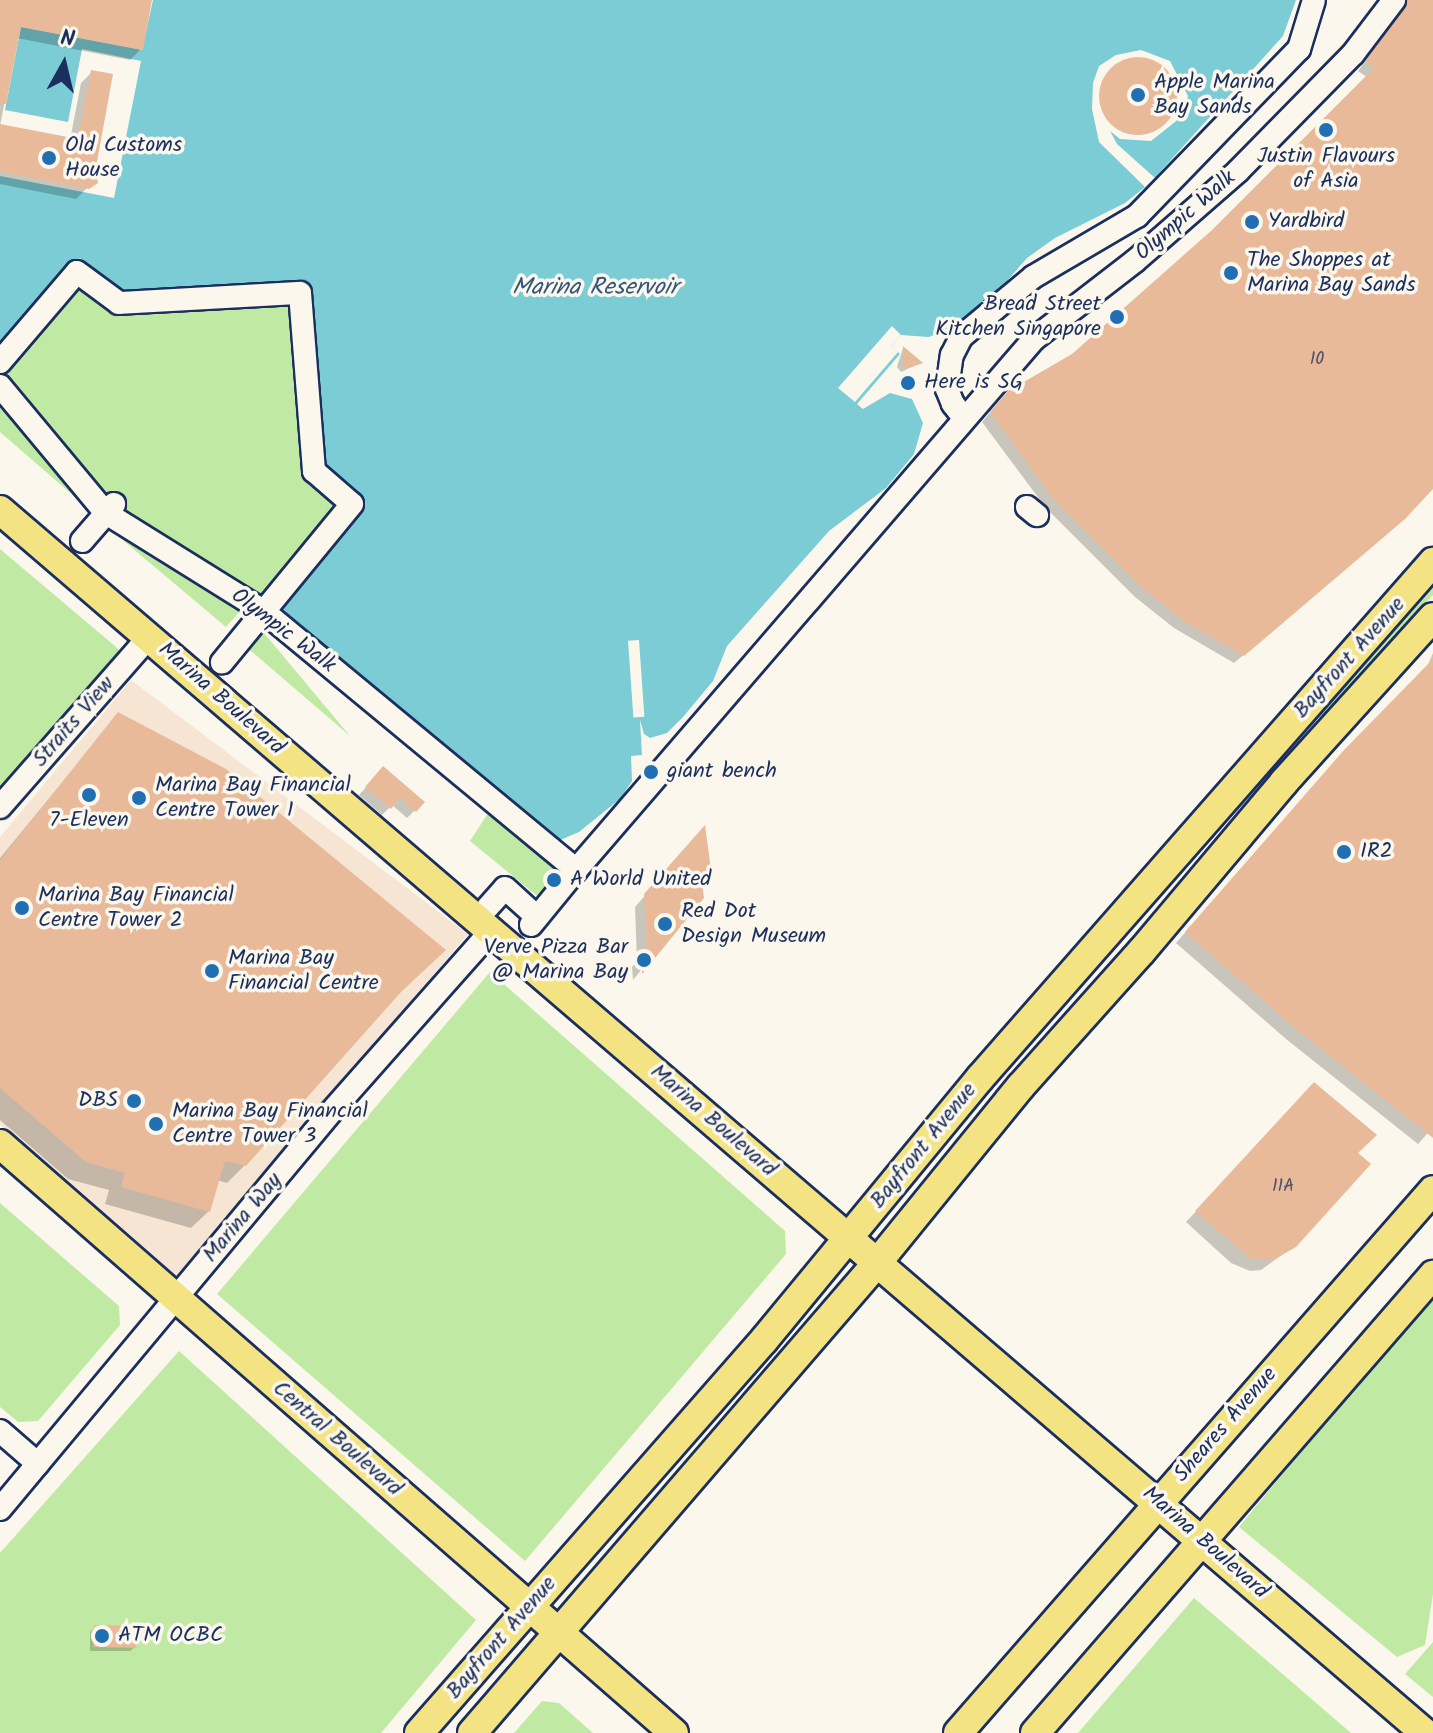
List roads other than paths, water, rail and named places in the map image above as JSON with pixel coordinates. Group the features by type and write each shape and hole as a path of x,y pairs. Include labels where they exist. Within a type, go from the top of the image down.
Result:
{"main road":[{"name":"Marina Boulevard","path":"3,514 490,919 877,1263 1425,1733"},
{"name":"Bayfront Avenue","path":"419,1733 849,1238 980,1078 1433,562"},
{"name":"Bayfront Avenue","path":"473,1732 877,1263 1021,1086 1141,952 1284,782 1433,617"},
{"name":"Central Boulevard","path":"0,1144 674,1733"},
{"name":"Sheares Avenue","path":"958,1733 1433,1190"},
{"path":"1035,1733 1200,1539 1433,1275"}],"street":[{"name":"Olympic Walk","path":"964,418 953,404 947,389 952,355 961,337 1033,277 1137,216 1299,49 1314,0"},
{"name":"Olympic Walk","path":"490,919 505,888 534,921 1034,339 1135,261 1238,171 1353,54 1394,0"},
{"path":"0,362 77,272 119,303 300,293 314,471 352,504 222,662"},
{"name":"Olympic Walk","path":"0,386 110,509 262,610 576,870"},
{"path":"82,541 110,509"},
{"name":"Straits View","path":"0,807 149,637"},
{"name":"Marina Way","path":"0,1509 490,919"},
{"path":"0,1431 38,1464"}],"water":[{"name":"Marina Reservoir","path":"153,0 1296,0 1283,36 1150,183 1125,203 1055,238 1027,258 993,297 963,322 929,337 901,335 891,346 900,354 857,404 863,409 890,393 912,399 923,423 914,454 886,488 829,531 727,646 713,681 667,733 650,738 644,734 640,720 642,755 631,756 632,781 621,798 579,832 551,844 275,607 364,504 322,467 306,284 123,295 80,258 0,349 0,176 114,198 141,61 82,49 68,122 5,110 21,27 142,50"}],"place":[{"name":"Apple Marina Bay Sands","path":"1138,95"},
{"name":"Justin Flavours of Asia","path":"1326,130"},
{"name":"Old Customs House","path":"49,158"},
{"name":"Yardbird","path":"1252,222"},
{"name":"The Shoppes at Marina Bay Sands","path":"1231,273"},
{"name":"Bread Street Kitchen Singapore","path":"1117,317"},
{"name":"Here is SG","path":"908,383"},
{"name":"giant bench","path":"651,772"},
{"name":"7-Eleven","path":"89,795"},
{"name":"Marina Bay Financial Centre Tower 1","path":"139,798"},
{"name":"IR2","path":"1344,852"},
{"name":"A World United","path":"554,880"},
{"name":"Marina Bay Financial Centre Tower 2","path":"22,908"},
{"name":"Red Dot Design Museum","path":"665,924"},
{"name":"Verve Pizza Bar @ Marina Bay","path":"644,960"},
{"name":"Marina Bay Financial Centre","path":"212,971"},
{"name":"DBS","path":"134,1101"},
{"name":"Marina Bay Financial Centre Tower 3","path":"156,1124"},
{"name":"ATM OCBC","path":"102,1636"}]}
